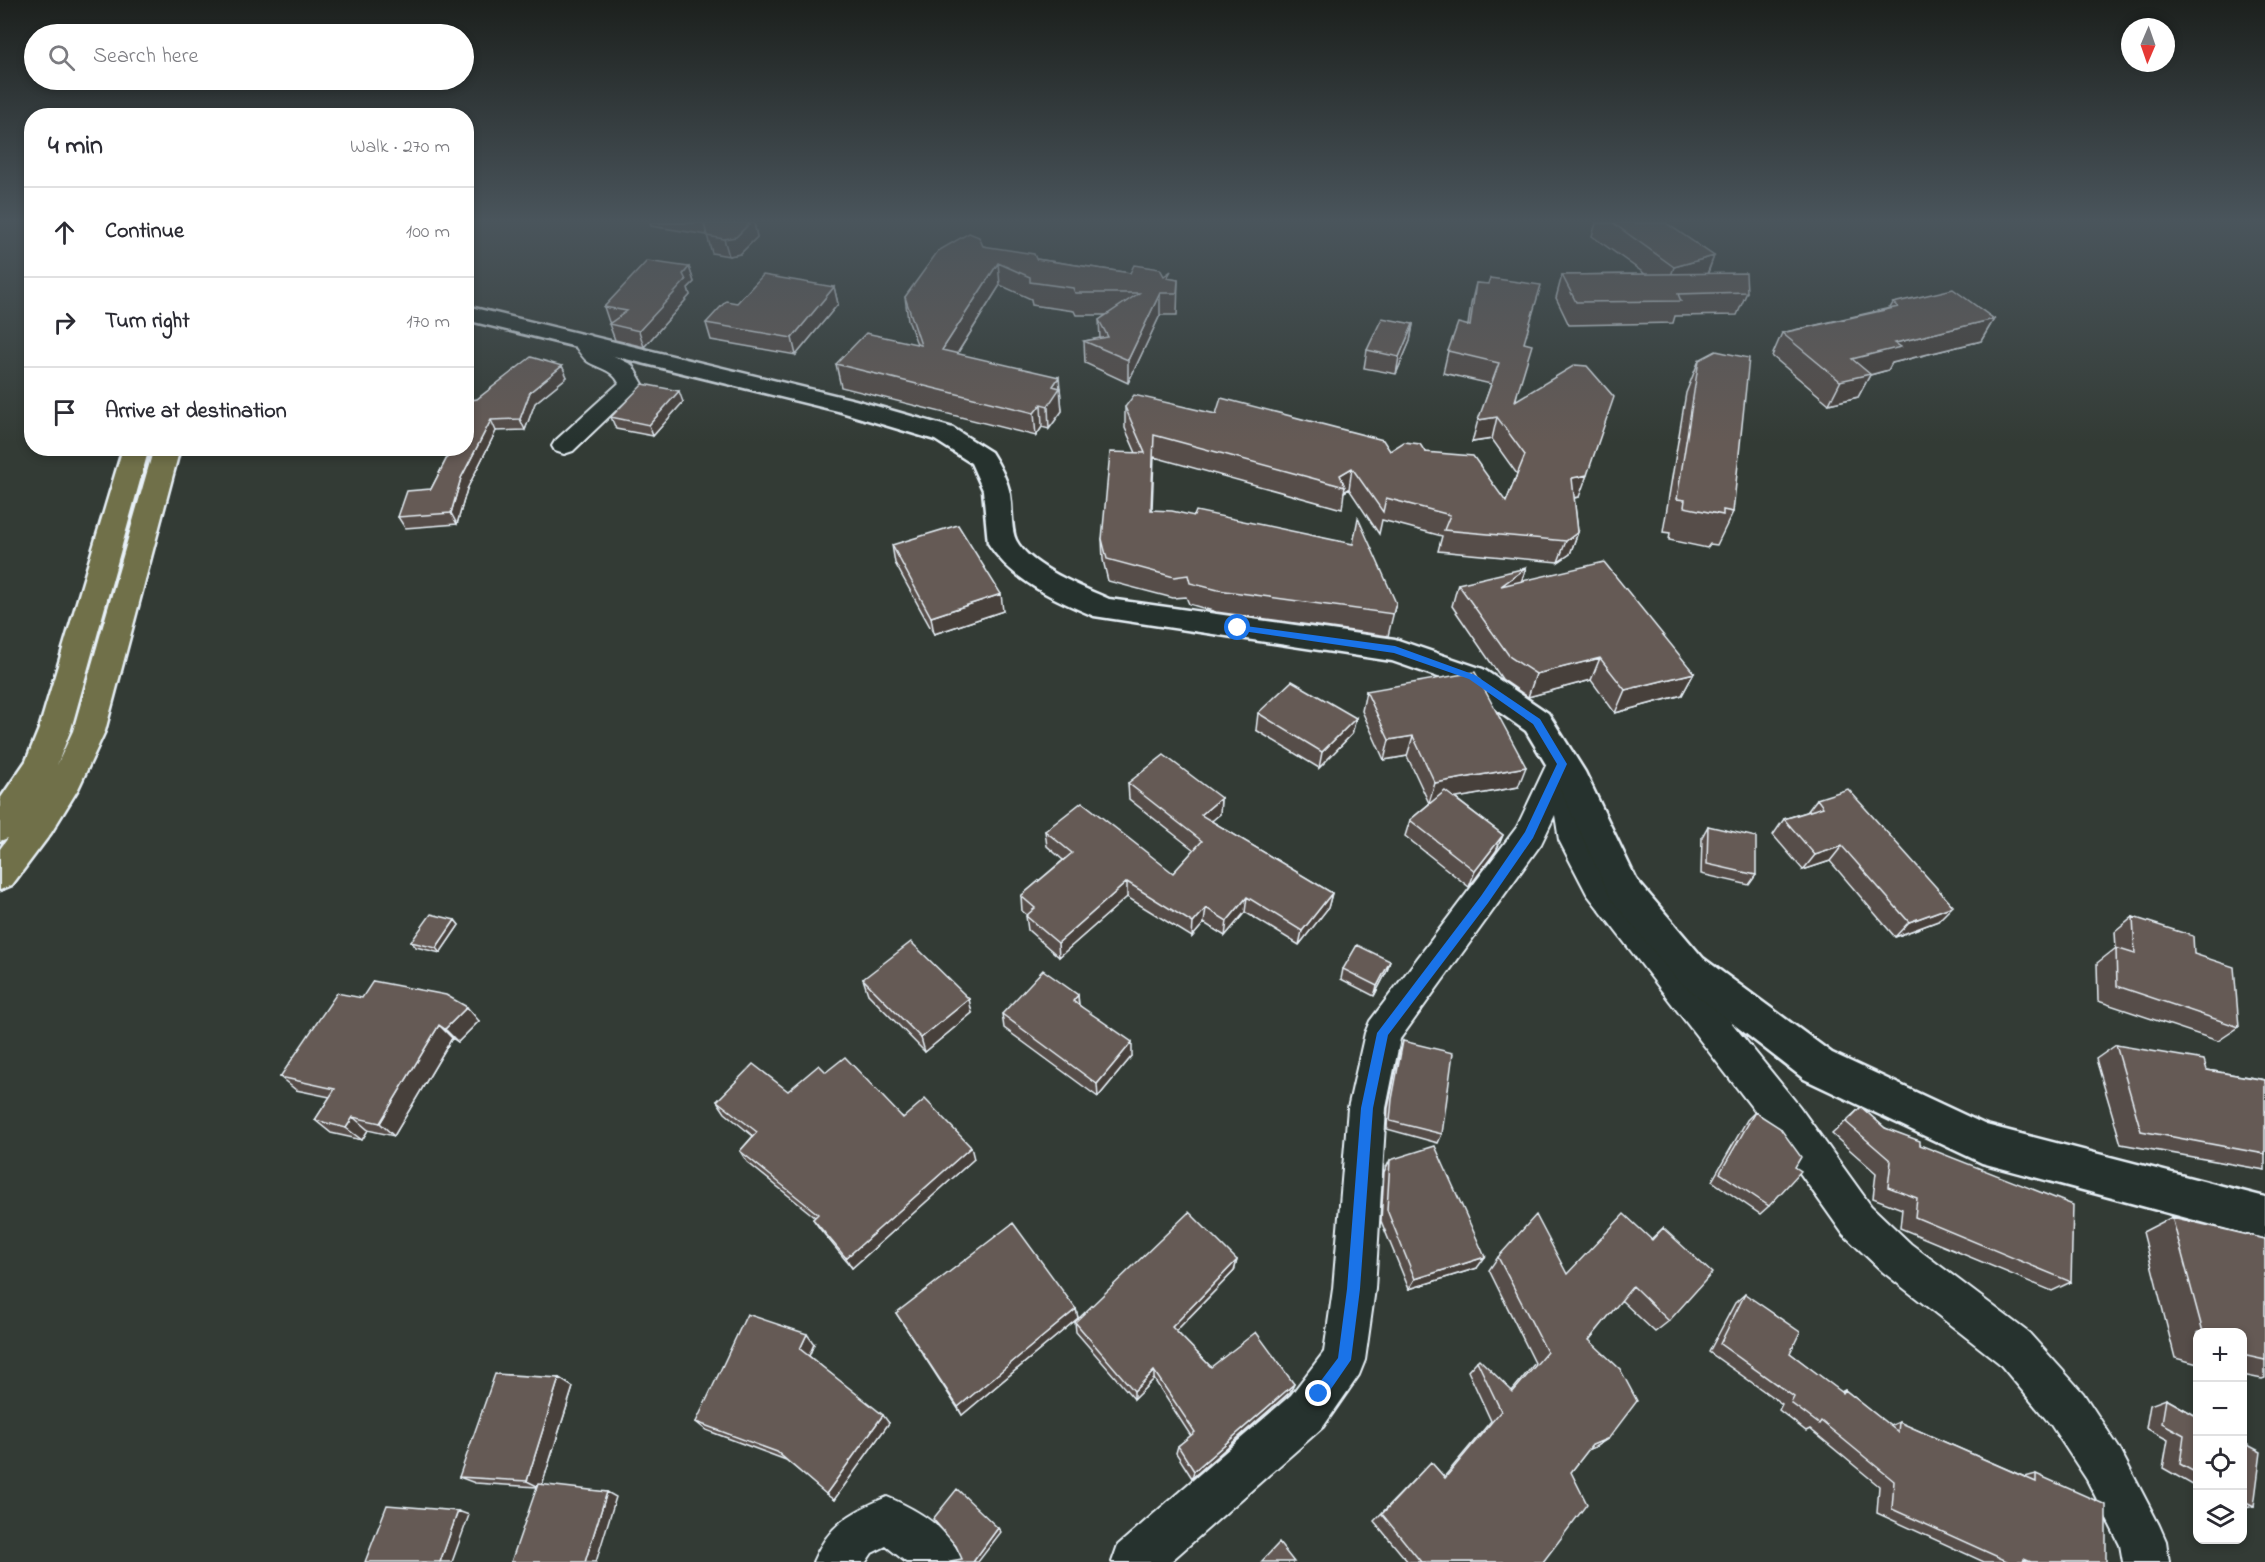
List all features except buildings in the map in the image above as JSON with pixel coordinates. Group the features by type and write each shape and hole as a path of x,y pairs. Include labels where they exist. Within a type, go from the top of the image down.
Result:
{"highway":[{"path":"0,826 40,766 55,729 134,456"},
{"path":"0,875 39,824 89,731 165,456"}],"main road":[{"path":"474,315 846,405 944,434 982,458 996,490 1002,543 1028,570 1059,589 1104,609 1395,650 1472,677 1537,722 1573,781 1623,888 1690,969 1818,1066 1982,1143 2265,1218"}],"street":[{"path":"564,446 631,384 624,370 594,355 583,341"},
{"path":"1135,1562 1307,1411 1344,1360 1354,1289 1367,1108 1383,1033 1529,835 1562,764"},
{"path":"1562,764 1575,840 1599,884 1785,1119 1857,1220 1898,1258 2014,1348 2067,1409 2103,1464 2143,1541 2146,1562"},
{"path":"836,1562 856,1537 886,1520 912,1534 940,1562"}],"route":[{"path":"1238,628 1395,650 1472,677 1537,722 1562,764 1529,835 1383,1033 1367,1108 1354,1289 1344,1360 1319,1394"}]}
